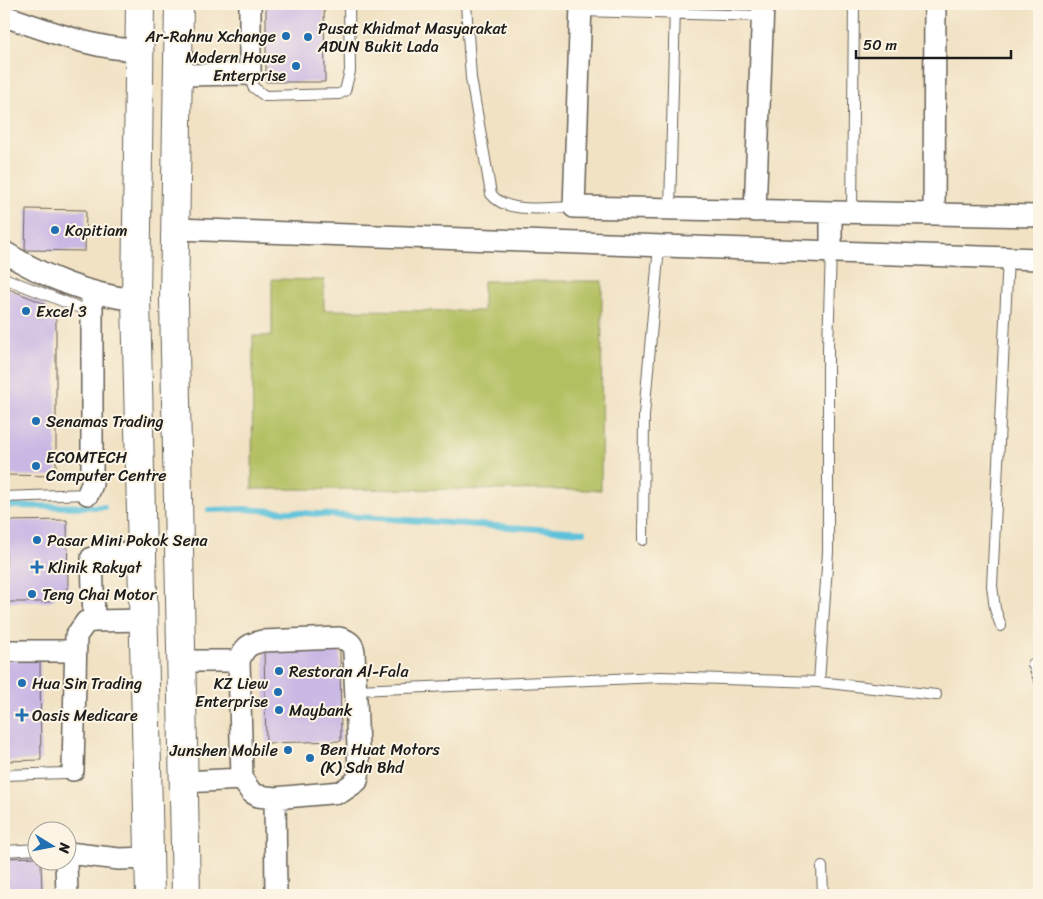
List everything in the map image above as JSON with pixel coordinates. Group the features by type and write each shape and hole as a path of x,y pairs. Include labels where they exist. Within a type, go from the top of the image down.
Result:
{"highway":[{"path":"140,4 136,300 150,895"},
{"path":"179,4 174,301 186,895"}],"street":[{"path":"178,75 250,74 250,4"},
{"path":"934,214 935,4"},
{"path":"581,8 574,207 1039,216"},
{"path":"755,211 763,10"},
{"path":"4,16 90,44 118,50 138,50"},
{"path":"831,250 841,212"},
{"path":"176,229 782,251 831,250 1039,259"},
{"path":"4,252 93,303 136,300"},
{"path":"88,494 92,484 93,303"},
{"path":"94,621 92,558 102,554 142,553"},
{"path":"72,770 74,651 80,629 86,622 144,620"},
{"path":"339,638 347,640 353,646 357,690 359,771 357,781 341,792 275,798 258,796 251,792 242,779 239,660 243,649 251,644 262,641 339,638"},
{"path":"4,651 74,651"},
{"path":"182,661 239,660"},
{"path":"184,782 242,779"},
{"path":"275,798 276,895"},
{"path":"78,854 119,859 149,858"},
{"path":"66,872 67,895"}],"lane":[{"path":"250,74 253,87 264,96 339,94 345,90 350,71 349,4"},
{"path":"466,4 471,78 491,194 497,202 508,206 574,207"},
{"path":"841,212 854,4"},
{"path":"581,8 763,10"},
{"path":"670,210 675,9"},
{"path":"643,540 644,415 659,246"},
{"path":"820,682 828,552 828,366 831,250"},
{"path":"1001,626 995,609 992,586 1008,258"},
{"path":"4,278 93,303"},
{"path":"4,497 88,494"},
{"path":"1033,664 1039,679"},
{"path":"357,690 660,677 820,682 936,694"},
{"path":"4,775 66,773 72,770"},
{"path":"4,850 28,849"},
{"path":"822,868 823,895"}],"green space":[{"path":"272,279 324,280 324,310 483,311 483,281 602,281 601,490 252,489 253,336 272,336"}],"building":[{"path":"266,4 324,4 325,82 266,82"},
{"name":"Kopitiam","path":"26,209 86,210 85,251 25,250"},
{"path":"4,287 43,303 56,319 56,476 4,475"},
{"path":"67,520 68,587 50,602 4,602 4,584 6,584 6,521"},
{"path":"340,649 341,741 266,743 264,651"},
{"path":"40,659 41,760 4,761 4,660"},
{"path":"28,857 28,872 41,872 42,895 4,895 4,858"}],"waterway":[{"path":"4,506 104,507"},
{"path":"209,510 245,509 583,532"}],"place":[{"name":"Ar-Rahnu Xchange","path":"286,36"},
{"name":"Pusat Khidmat Masyarakat ADUN Bukit Lada","path":"308,37"},
{"name":"Modern House Enterprise","path":"296,66"},
{"name":"Kopitiam","path":"55,230"},
{"name":"Excel 3","path":"26,311"},
{"name":"Senamas Trading","path":"36,421"},
{"name":"ECOMTECH Computer Centre","path":"36,466"},
{"name":"Pasar Mini Pokok Sena","path":"37,540"},
{"name":"Klinik Rakyat","path":"37,567"},
{"name":"Teng Chai Motor","path":"32,594"},
{"name":"Restoran Al-Fala","path":"279,671"},
{"name":"Hua Sin Trading","path":"22,683"},
{"name":"KZ Liew Enterprise","path":"278,692"},
{"name":"Maybank","path":"279,710"},
{"name":"Oasis Medicare","path":"22,715"},
{"name":"Junshen Mobile","path":"288,750"},
{"name":"Ben Huat Motors (K) Sdn Bhd","path":"310,758"}]}
